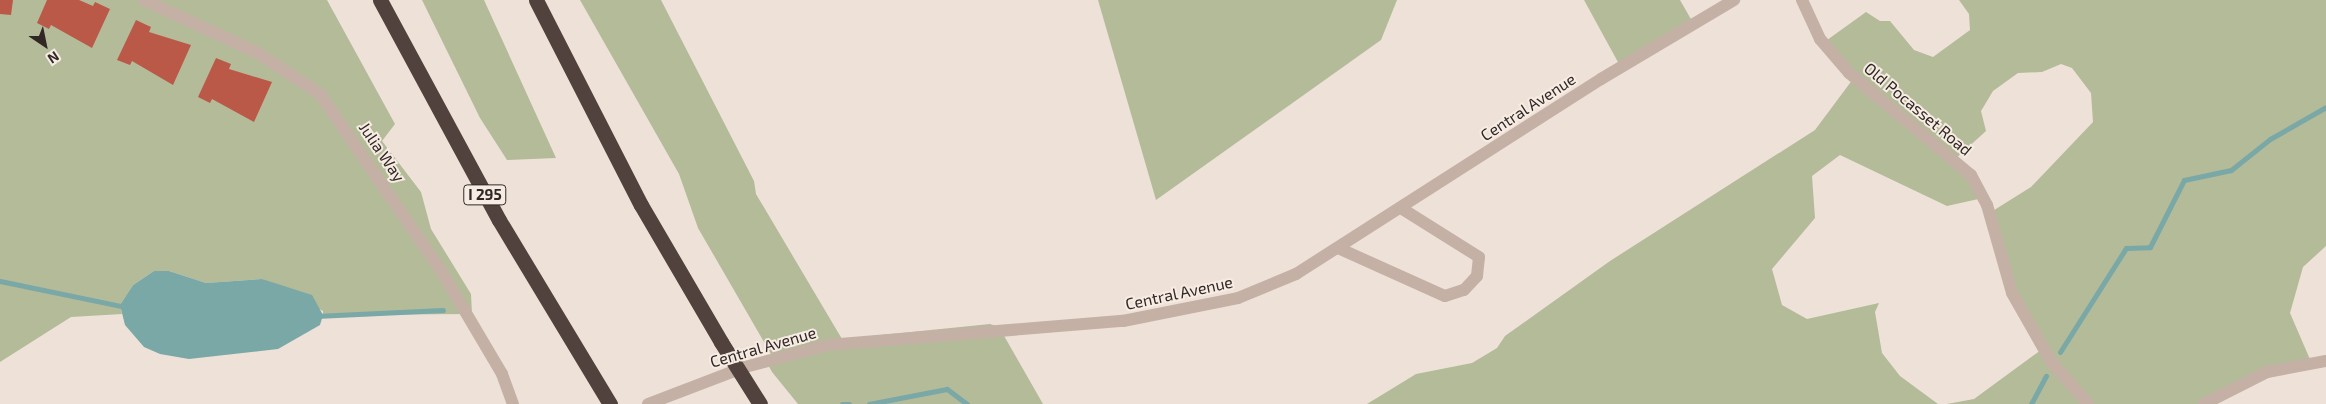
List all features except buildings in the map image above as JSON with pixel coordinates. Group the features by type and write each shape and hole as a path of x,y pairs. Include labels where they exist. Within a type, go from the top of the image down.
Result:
{"highway":[{"name":"I 295","path":"380,0 504,229 610,404"},
{"path":"536,0 636,197 721,342 760,404"}],"street":[{"name":"Julia Way","path":"144,0 256,52 320,94 440,269 502,374 513,404"},
{"name":"Central Avenue","path":"648,404 744,367 828,345 1123,321 1208,307 1296,274 1601,79 1734,0"},
{"name":"Old Pocasset Road","path":"1802,0 1820,39 1849,73 1971,175 1987,205 2012,293 2050,360 2088,404"},
{"path":"1338,248 1445,296 1464,290 1477,276 1479,257 1401,208"},
{"path":"2204,404 2268,372 2326,361"}],"green space":[{"path":"0,0 327,0 395,124 382,141 421,192 431,229 471,294 472,314 323,315 323,311 262,279 206,283 169,271 154,271 133,285 120,305 122,314 71,317 0,362"},
{"path":"422,0 484,0 556,158 507,160 480,118"},
{"path":"580,0 661,0 754,181 756,194 842,339 990,324 999,327 1043,404 798,404 772,372 766,361 771,354 698,228 679,174"},
{"path":"1098,0 1397,0 1381,40 1156,200"},
{"path":"1584,0 1680,0 1692,21 1619,64"},
{"path":"1959,0 2326,0 2326,246 2303,267 2290,313 2312,364 2295,365 2209,404 1947,404 1974,399 2041,350 2012,294 1991,212 2031,187 2093,122 2091,93 2072,68 2061,64 2042,72 2018,73 1993,91 1981,111 1986,131 1954,160 1983,198 1947,206 1840,155 1812,176 1815,218 1772,269 1782,305 1807,319 1879,303 1875,312 1882,353 1900,376 1938,404 1367,404 1416,374 1472,363 1497,348 1505,336 1610,261 1815,130 1853,79 1823,43 1866,12 1880,21 1890,21 1914,50 1933,57 1970,30 1969,14"}],"water":[{"path":"154,271 169,271 206,283 262,279 312,295 323,315 320,325 278,349 189,359 160,354 144,347 125,325 120,305 133,285"}],"waterway":[{"path":"2060,352 2126,248 2150,247 2184,180 2231,170 2270,139 2326,107"},
{"path":"0,281 126,307"},
{"path":"316,316 443,310"},
{"path":"2031,404 2046,376"},
{"path":"869,404 947,389 967,404"},
{"path":"842,404 849,404"}]}
